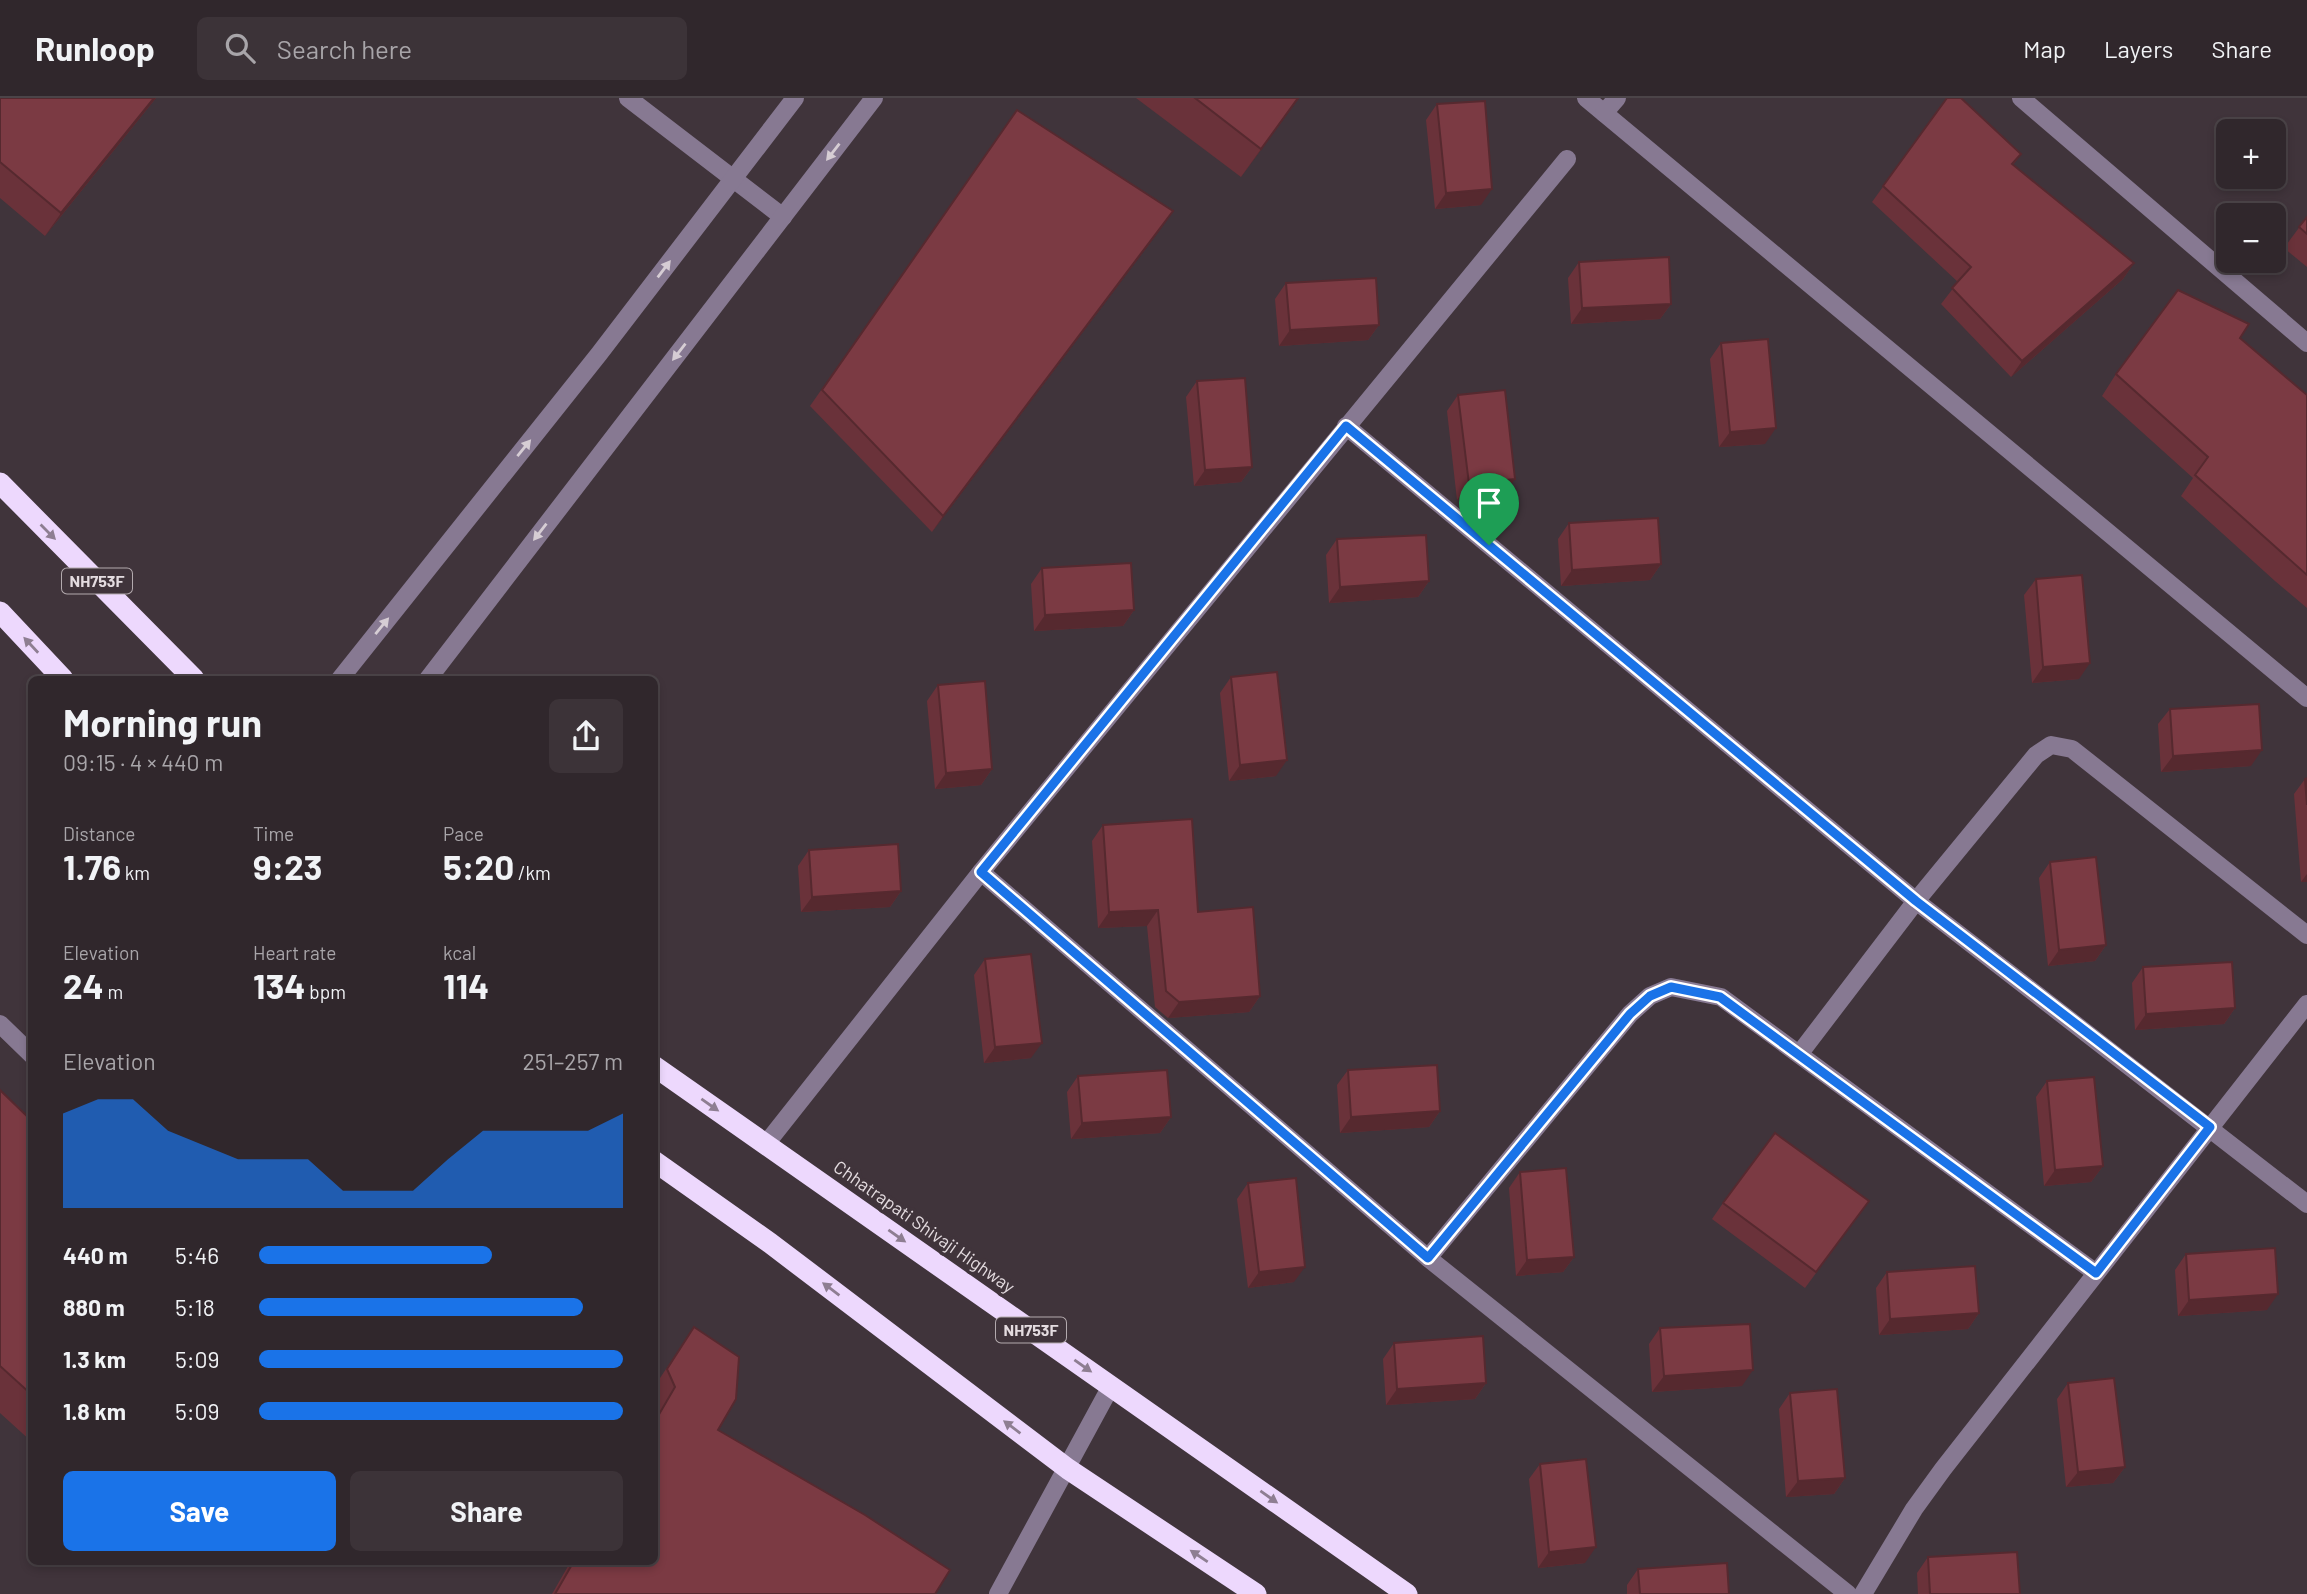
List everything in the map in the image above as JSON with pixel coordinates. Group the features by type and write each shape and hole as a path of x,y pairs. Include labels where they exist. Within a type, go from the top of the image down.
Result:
{"highway":[{"name":"NH753F","path":"0,483 191,676"},
{"path":"0,612 60,676"},
{"name":"Chhatrapati Shivaji Highway","path":"658,1069 1408,1594"},
{"path":"658,1164 770,1243 1068,1469 1256,1594"}],"street":[{"path":"628,98 783,217"},
{"path":"342,676 599,354 794,98"},
{"path":"430,676 874,98"},
{"path":"1586,98 2307,698"},
{"path":"1604,113 1618,98"},
{"path":"2021,98 2307,343"},
{"path":"766,1144 981,872 1567,159"},
{"path":"1346,426 1916,901 2307,1204"},
{"path":"1800,1053 1916,901 2036,755 2051,745 2072,749 2307,934"},
{"path":"981,872 1428,1258 1848,1594"},
{"path":"1428,1258 1630,1014 1650,996 1671,987 1720,997 1800,1053 2096,1273"},
{"path":"1863,1594 1928,1489 2307,1004"},
{"path":"0,1024 28,1051"},
{"path":"999,1594 1111,1386"}],"building":[{"path":"0,98 154,98 61,213 0,162"},
{"path":"1195,98 1298,98 1261,149"},
{"path":"1947,98 1961,98 2021,154 2012,164 2134,263 2022,361 1952,288 1971,267 1883,186"},
{"path":"1485,101 1492,189 1446,193 1437,104"},
{"path":"1017,110 1173,211 943,516 822,390"},
{"path":"2307,217 2307,234 2299,227"},
{"path":"1669,257 1671,304 1582,308 1579,262"},
{"path":"1376,278 1379,325 1290,330 1286,283"},
{"path":"2178,290 2249,324 2240,338 2307,395 2307,575 2195,475 2208,457 2116,374"},
{"path":"1768,339 1776,428 1730,432 1721,343"},
{"path":"1245,378 1252,467 1205,470 1197,381"},
{"path":"1505,390 1515,479 1469,484 1458,395"},
{"path":"1658,518 1661,564 1572,570 1569,523"},
{"path":"1426,535 1429,581 1340,587 1337,539"},
{"path":"1131,563 1134,610 1045,615 1042,568"},
{"path":"2082,575 2090,663 2043,667 2036,579"},
{"path":"1277,672 1287,760 1240,765 1231,677"},
{"path":"985,681 992,769 946,773 938,685"},
{"path":"2259,704 2262,750 2173,756 2170,709"},
{"path":"1192,819 1198,912 1253,907 1260,996 1179,1002 1166,991 1158,910 1109,912 1103,825"},
{"path":"898,844 901,891 812,897 809,850"},
{"path":"2096,857 2106,945 2059,950 2050,862"},
{"path":"1031,954 1042,1043 995,1047 985,959"},
{"path":"2232,962 2235,1008 2146,1014 2143,967"},
{"path":"1437,1065 1440,1111 1351,1117 1348,1070"},
{"path":"1167,1070 1171,1117 1082,1123 1078,1076"},
{"path":"2094,1077 2103,1166 2055,1170 2047,1081"},
{"path":"0,1090 28,1117 28,1391 0,1366"},
{"path":"1775,1133 1869,1201 1816,1272 1723,1203"},
{"path":"1566,1168 1574,1257 1527,1260 1520,1172"},
{"path":"1296,1178 1305,1267 1259,1272 1248,1183"},
{"path":"2275,1248 2278,1294 2189,1300 2186,1254"},
{"path":"1975,1266 1979,1313 1890,1319 1887,1272"},
{"path":"1750,1324 1753,1370 1664,1376 1660,1328"},
{"path":"694,1327 739,1357 736,1399 718,1430 865,1515 950,1570 935,1594 555,1594 572,1565 658,1565 658,1416 675,1387 667,1369"},
{"path":"1483,1336 1486,1383 1397,1389 1394,1343"},
{"path":"2114,1378 2125,1467 2078,1472 2068,1383"},
{"path":"1837,1389 1845,1478 1798,1481 1790,1393"},
{"path":"1586,1459 1596,1547 1549,1552 1540,1464"},
{"path":"2017,1552 2020,1594 1930,1594 1928,1557"},
{"path":"1727,1563 1729,1594 1640,1594 1638,1569"}],"route":[{"path":"1346,426 1489,545 1916,901 2210,1127 2096,1273 1800,1053 1720,997 1671,987 1650,996 1630,1014 1428,1258 981,872 1346,426"}]}
